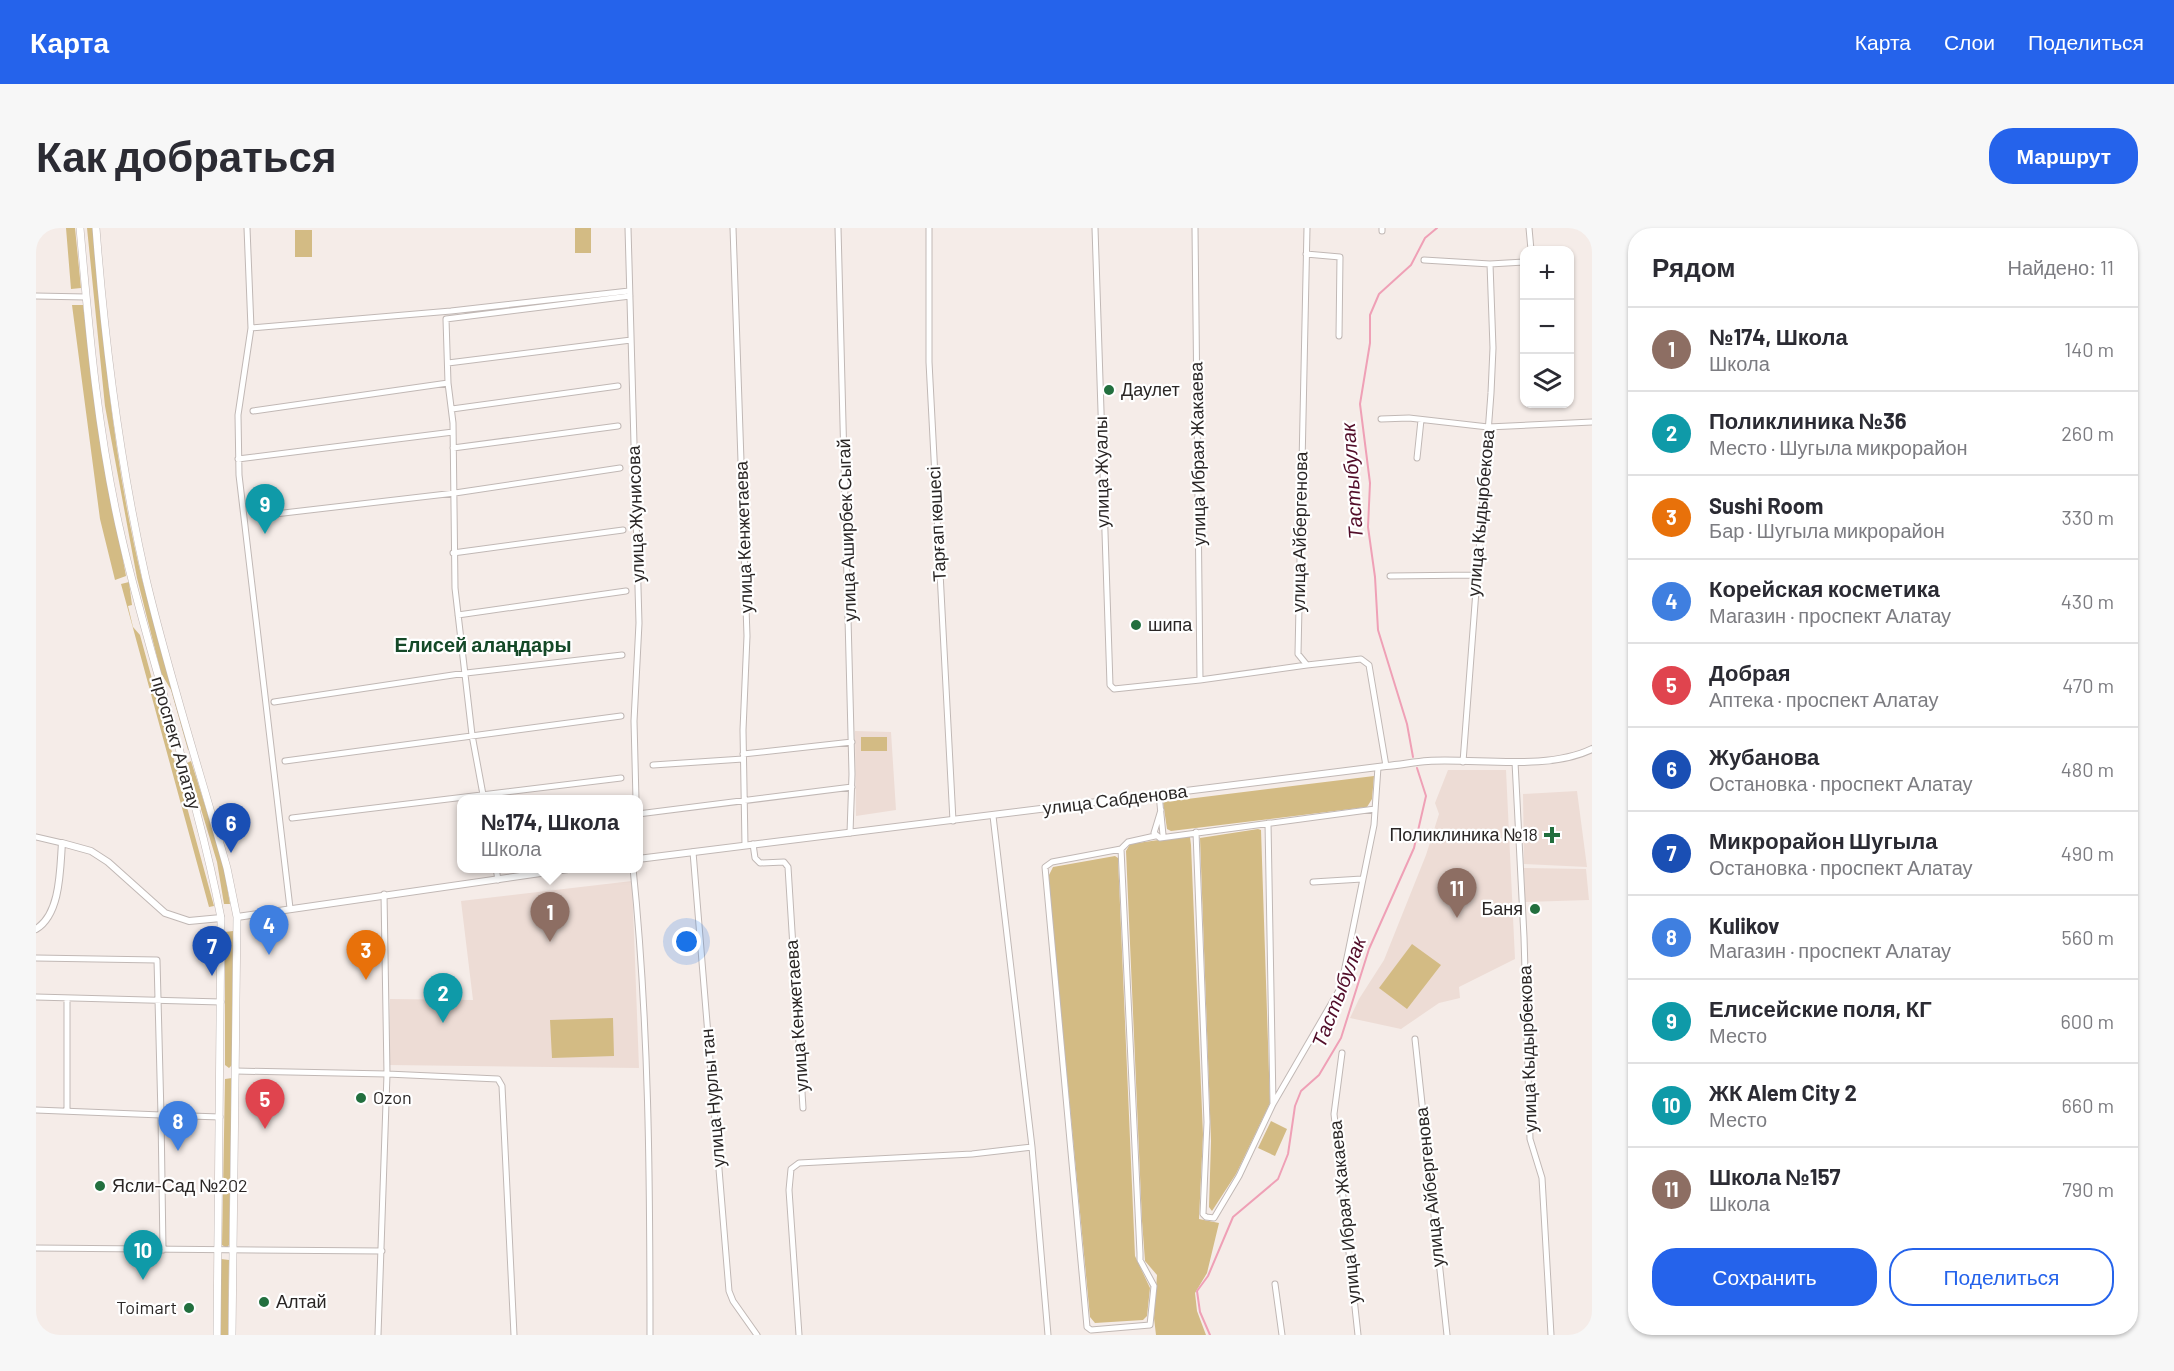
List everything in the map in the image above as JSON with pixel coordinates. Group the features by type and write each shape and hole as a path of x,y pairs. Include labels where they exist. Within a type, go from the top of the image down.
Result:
{"main road":[{"name":"проспект Алатау","path":"80,228 100,418 121,538 211,868 221,918 222,1002 217,1335"},
{"name":"проспект Алатау","path":"96,228 102,299 122,456 147,580 227,868 237,916 232,1335"},
{"path":"180,760 195,756"},
{"path":"221,918 237,916"},
{"path":"221,1071 236,1071"}],"street":[{"path":"247,228 251,328 237,415 238,459 290,909"},
{"name":"улица Жунисова","path":"628,228 639,623 634,722 636,795"},
{"name":"улица Кенжетаева","path":"733,228 747,636 743,756 745,845"},
{"name":"улица Аширбек Сыгай","path":"838,228 852,742 850,833"},
{"name":"Тарғап көшесі","path":"929,228 929,362 953,821"},
{"name":"улица Жуалы","path":"1095,228 1108,680 1114,689 1200,680"},
{"name":"улица Ибрая Жакаева","path":"1195,228 1200,680"},
{"name":"улица Айбергенова","path":"1307,228 1297,647 1298,654 1307,665"},
{"path":"1529,228 1531,246"},
{"path":"1306,254 1340,257 1339,336"},
{"path":"1424,260 1490,264 1520,262"},
{"name":"улица Кыдырбекова","path":"1463,762 1493,348 1490,264"},
{"path":"251,328 630,293"},
{"path":"482,795 472,735 453,553 455,493 446,319 630,293"},
{"path":"36,296 86,297"},
{"path":"448,363 631,340"},
{"path":"253,411 448,383"},
{"path":"452,409 618,386"},
{"path":"1381,420 1409,418 1488,427 1592,422"},
{"path":"1417,458 1421,420"},
{"path":"453,448 618,426"},
{"path":"238,459 453,432"},
{"path":"275,514 455,493 620,468"},
{"path":"453,553 623,530"},
{"path":"1390,576 1475,575"},
{"path":"458,615 626,591"},
{"path":"274,702 466,673 622,655"},
{"path":"1200,680 1361,659 1369,665 1386,766"},
{"path":"285,761 621,716"},
{"path":"653,765 852,742"},
{"name":"улица Сабденова","path":"643,858 1428,761 1515,762 1574,756 1592,750"},
{"name":"улица Кыдырбекова","path":"1515,762 1530,1139 1542,1178 1551,1335"},
{"path":"1196,832 1207,1122 1203,1214 1214,1218 1239,1176 1273,1104 1341,987 1356,922 1375,809 1378,767"},
{"path":"504,795 621,778"},
{"path":"643,814 852,787"},
{"path":"1159,794 1163,835"},
{"path":"292,818 457,801"},
{"path":"1121,849 1140,1260 1154,1286 1150,1325 1091,1330 1087,1327 1044,876 1045,867 1052,862 1121,849 1128,842 1155,836 1160,838 1163,835 1375,809"},
{"path":"1155,836 1161,810"},
{"path":"993,816 1032,1147 1048,1335"},
{"path":"1268,823 1273,1104"},
{"path":"36,837 91,852 108,862 152,903 171,916 189,921 221,918"},
{"path":"36,929 44,923 53,904 62,843"},
{"name":"улица Кенжетаева","path":"753,844 755,858 760,863 784,862 788,867 803,1107"},
{"name":"улица Нурлы тан","path":"693,852 729,1291 733,1301 757,1335"},
{"path":"497,873 498,880"},
{"path":"237,916 543,873"},
{"path":"634,873 641,946 647,1073 650,1335"},
{"path":"1313,882 1362,879"},
{"path":"378,1335 387,1074 384,894"},
{"path":"36,958 157,960 163,1250"},
{"path":"36,997 222,1002"},
{"path":"67,1111 68,998"},
{"name":"улица Айбергенова","path":"1415,1039 1447,1335"},
{"name":"улица Ибрая Жакаева","path":"1342,1053 1334,1114 1358,1335"},
{"path":"236,1071 498,1078 502,1086 514,1335"},
{"path":"36,1110 220,1117"},
{"path":"799,1335 789,1190 791,1169 799,1163 948,1156 1032,1147"},
{"path":"36,1248 382,1251"},
{"path":"1275,1284 1282,1335"}],"shaded area":[{"path":"66,228 75,228 81,288 71,289"},
{"path":"87,228 94,228 111,404 132,536 142,579 191,749 188,750 171,690 161,673 137,578 105,406"},
{"path":"575,228 591,228 591,253 575,253"},
{"path":"295,230 312,230 312,257 295,257"},
{"path":"72,305 83,305 100,436 126,576 115,580 100,519"},
{"path":"129,582 132,605 128,606 133,627 140,635 214,906 209,907 121,584"},
{"path":"855,731 891,732 896,810 856,816"},
{"path":"861,737 887,737 887,751 861,751"},
{"path":"191,761 223,862 230,904 224,904 217,862 187,763"},
{"path":"1448,770 1506,770 1515,959 1459,987 1460,998 1439,1003 1401,1029 1350,1018 1359,999 1384,960 1426,855 1439,814 1435,803"},
{"path":"1374,776 1372,799 1367,807 1171,831 1167,829 1163,802"},
{"path":"1577,791 1587,867 1524,864 1523,794"},
{"path":"1261,830 1270,1103 1236,1174 1212,1211 1209,1207 1211,1141 1200,838"},
{"path":"1190,837 1191,845 1203,1135 1199,1219 1219,1223 1207,1273 1195,1293 1197,1311 1206,1335 1156,1335 1154,1318 1157,1275 1145,1261 1142,1221 1126,851 1130,844"},
{"path":"1115,856 1118,858 1135,1256 1150,1288 1147,1316 1143,1320 1095,1323 1090,1317 1048,877 1053,867"},
{"path":"1524,868 1586,869 1589,900 1525,902"},
{"path":"632,881 639,1068 389,1065 390,999 473,1000 461,901"},
{"path":"233,931 232,1065 229,1068 225,1065 225,932"},
{"path":"1412,944 1441,965 1407,1009 1379,988"},
{"path":"613,1018 614,1056 552,1058 550,1020"},
{"path":"232,1078 229,1245 227,1248 222,1245 225,1079"},
{"path":"1271,1121 1287,1129 1275,1156 1258,1148"},
{"path":"221,1259 229,1260 228,1335 220,1335"}],"waterway":[{"name":"Тастыбулак","path":"1413,757 1407,724 1378,630 1375,577 1368,527 1370,483 1360,404 1370,343 1370,315 1379,294 1411,265 1425,238 1437,228"},
{"name":"Тастыбулак","path":"1210,1335 1200,1312 1197,1291 1208,1276 1233,1217 1278,1179 1288,1154 1295,1106 1301,1091 1319,1075 1341,1038 1369,949 1414,848 1426,796 1417,768"}],"place":[{"name":"Даулет","path":"1109,390"},
{"name":"Елисейские поля, КГ","path":"265,534"},
{"name":"шипа","path":"1136,625"},
{"name":"Поликлиника №18","path":"1552,835"},
{"name":"Жубанова","path":"231,853"},
{"name":"Баня","path":"1535,909"},
{"name":"Школа №157","path":"1457,918"},
{"name":"№174, Школа","path":"550,942"},
{"name":"Корейская косметика","path":"269,955"},
{"name":"Микрорайон Шугыла","path":"212,976"},
{"name":"Sushi Room","path":"366,980"},
{"name":"Поликлиника №36","path":"443,1023"},
{"name":"Ozon","path":"361,1098"},
{"name":"Добрая","path":"265,1129"},
{"name":"Kulikov","path":"178,1151"},
{"name":"Ясли-Сад №202","path":"100,1186"},
{"name":"ЖК Alem City 2","path":"143,1280"},
{"name":"Алтай","path":"264,1302"},
{"name":"Toimart","path":"189,1308"}],"district":[{"name":"Елисей алаңдары","path":"483,645"}]}
